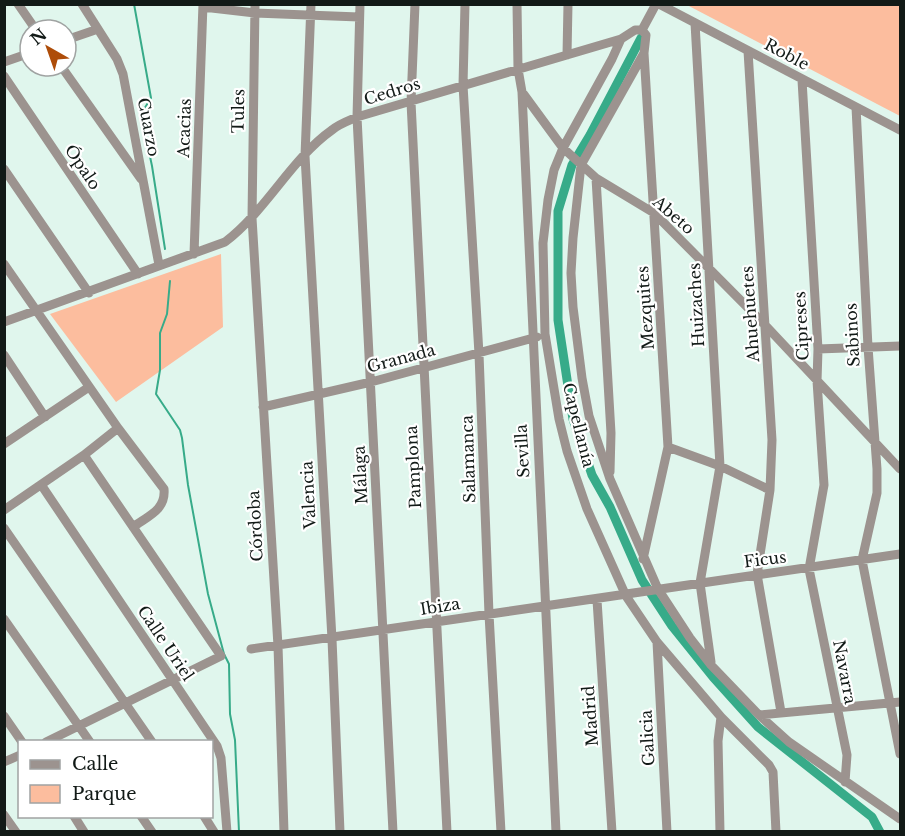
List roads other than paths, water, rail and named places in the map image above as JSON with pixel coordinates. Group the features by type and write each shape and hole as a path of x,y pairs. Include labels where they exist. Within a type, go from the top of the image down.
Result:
{"street":[{"path":"18,4 28,18"},
{"name":"Cuarzo","path":"82,4 117,59 123,74 159,265"},
{"name":"Valencia","path":"311,4 305,156 332,639 340,831"},
{"name":"Málaga","path":"360,4 357,117 393,831"},
{"name":"Pamplona","path":"415,4 411,102 447,831"},
{"name":"Salamanca","path":"465,4 463,85 479,354 489,614 501,831"},
{"name":"Sevilla","path":"517,4 518,69 522,92 556,831"},
{"path":"567,55 568,4"},
{"path":"642,30 658,4"},
{"name":"Roble","path":"658,4 900,130"},
{"path":"203,6 310,15 359,16"},
{"name":"Acacias","path":"194,254 203,6"},
{"name":"Tules","path":"252,218 255,9"},
{"name":"Huizaches","path":"695,23 720,466 700,583 711,665"},
{"path":"78,36 98,29"},
{"name":"Cedros","path":"4,322 225,242 252,218 305,156 332,130 357,117 621,39 635,30 642,30"},
{"name":"Mezquites","path":"642,30 646,35 644,53 668,447 644,559"},
{"name":"Capellanía","path":"621,39 565,150 552,181 543,243 545,333 559,419 567,451 587,509 630,595 657,642 721,717 765,759 773,772 776,831"},
{"name":"Ahuehuetes","path":"748,51 772,440 770,490 757,574 781,712"},
{"name":"Capellanía","path":"644,53 579,163 572,273 573,307 582,378 589,416 610,479 655,590 711,665 759,716"},
{"name":"Ópalo","path":"4,75 138,274"},
{"path":"69,78 144,184"},
{"name":"Cipreses","path":"802,80 824,484 808,569"},
{"name":"Abeto","path":"522,92 565,150 596,178 654,213 766,326 900,469"},
{"name":"Sabinos","path":"856,107 877,493 862,560"},
{"path":"4,169 89,293"},
{"name":"Capellanía","path":"596,178 611,433 610,479"},
{"name":"Córdoba","path":"252,218 278,646 284,831"},
{"path":"4,264 118,428 164,489 165,499 160,507 133,527"},
{"name":"Granada","path":"263,407 479,354 545,333"},
{"path":"818,349 900,346"},
{"path":"4,356 45,417"},
{"path":"4,444 89,387"},
{"path":"4,510 42,486 118,428"},
{"path":"668,447 720,466 770,490"},
{"path":"48,740 221,656 84,455"},
{"name":"Calle Uriel","path":"42,486 211,740"},
{"path":"4,528 151,740"},
{"name":"Ficus","path":"630,595 900,554"},
{"path":"862,560 896,703 900,754"},
{"name":"Navarra","path":"808,569 847,755 844,782"},
{"name":"Ibiza","path":"252,649 630,595"},
{"name":"Madrid","path":"597,600 612,831"},
{"path":"4,619 89,740"},
{"name":"Galicia","path":"657,642 667,831"},
{"path":"759,716 781,712 896,703"},
{"path":"4,716 21,740"},
{"path":"759,716 789,742 900,819"},
{"path":"720,831 718,741 721,717"},
{"name":"Calle Uriel","path":"213,743 219,752 227,831"},
{"path":"4,762 18,756"},
{"path":"4,815 16,831"},
{"path":"75,818 84,831"},
{"path":"142,818 152,831"},
{"path":"205,818 214,831"}],"waterway":[{"path":"134,4 151,98 141,114 165,249"},
{"path":"641,38 572,165 558,211 558,320 573,419 592,475 610,507 642,580 672,626 713,677 758,727 872,817 880,832"},
{"path":"170,281 167,314 160,333 160,370 156,394 180,430 208,594 224,654 229,664 230,714 235,740 239,832"}]}
